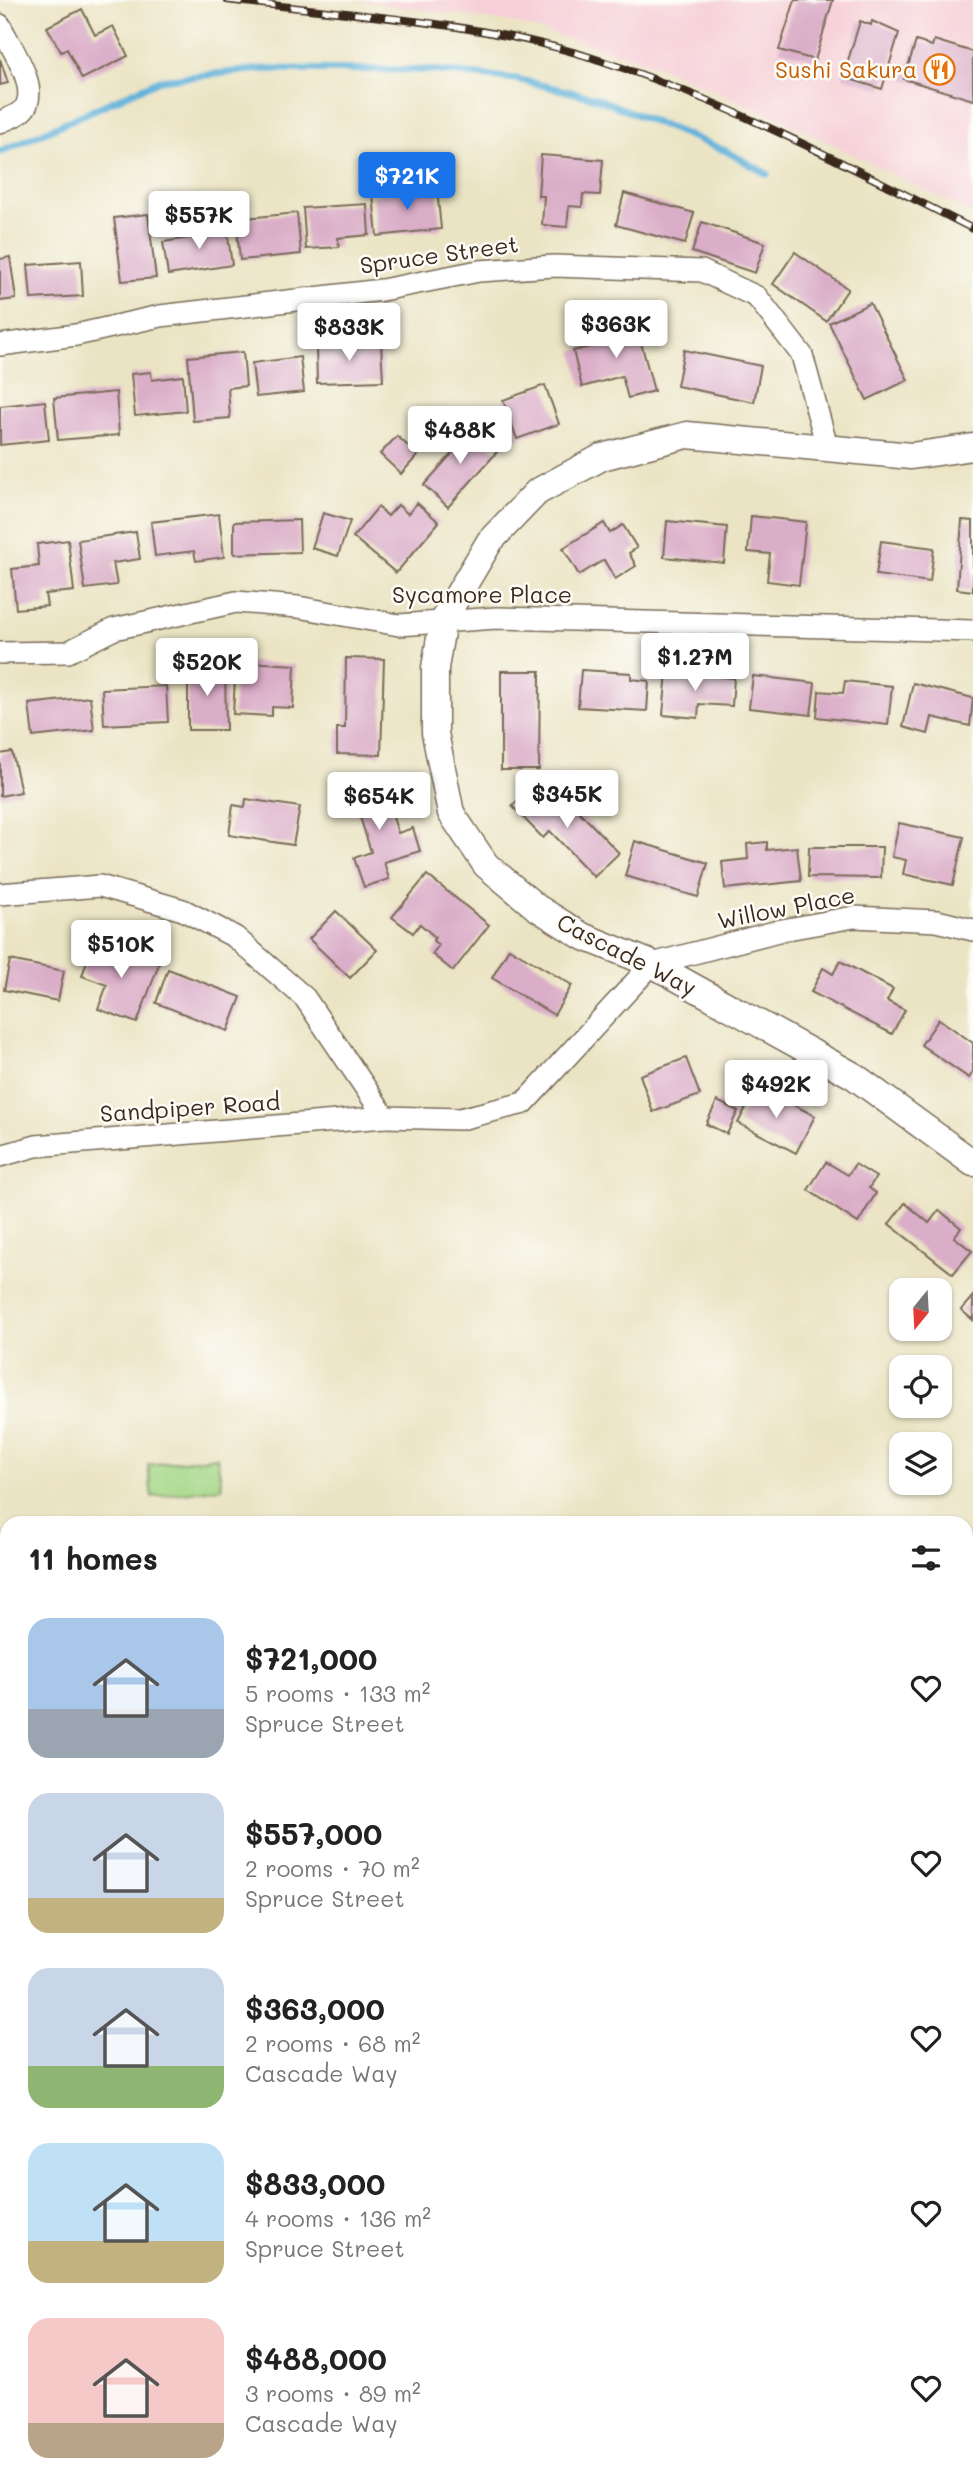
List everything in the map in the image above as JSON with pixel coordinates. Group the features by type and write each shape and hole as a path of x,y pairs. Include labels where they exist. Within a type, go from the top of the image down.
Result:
{"street":[{"path":"0,25 29,92 27,105 16,116 0,122"},
{"name":"Spruce Street","path":"0,345 76,335 160,316 382,290 479,271 554,266 702,271 757,297 802,355 827,447"},
{"name":"Cascade Way","path":"973,447 911,456 687,435 602,457 537,492 490,541 443,620 435,668 435,733 451,813 486,865 536,907 582,936 652,964 854,1076 973,1163"},
{"name":"Sycamore Place","path":"0,653 68,652 114,629 236,602 298,607 400,625 496,618 973,631"},
{"path":"0,894 100,886 183,910 235,937 305,998 385,1117"},
{"name":"Willow Place","path":"652,964 782,930 854,917 937,921 973,930"},
{"name":"Sandpiper Road","path":"0,1156 36,1146 385,1117 460,1119 524,1103 652,964"}],"shaded area":[{"path":"355,0 973,0 973,214 785,121 651,63 514,23"}],"green space":[{"path":"217,1457 222,1488 152,1497 148,1465"}],"building":[{"path":"795,0 833,0 815,60 779,50"},
{"path":"82,9 95,35 113,26 128,56 82,79 67,49 61,52 47,27"},
{"path":"860,21 871,25 872,21 899,33 882,89 843,77"},
{"name":"Sushi Sakura","path":"934,40 973,52 973,100 904,79 916,41 932,46"},
{"path":"0,59 8,83 0,85"},
{"path":"541,155 603,160 600,195 583,194 582,207 569,206 567,227 542,225 544,196 538,196"},
{"path":"437,189 441,229 377,236 373,195"},
{"path":"624,193 694,213 685,244 616,225"},
{"path":"367,204 369,235 338,238 339,247 306,249 303,208"},
{"path":"297,213 301,254 240,260 236,219"},
{"path":"148,214 156,278 122,281 114,218"},
{"path":"226,222 232,265 168,275 163,242 209,235 207,225"},
{"path":"702,222 765,243 755,273 692,252"},
{"path":"795,252 848,289 826,321 773,284"},
{"path":"10,257 16,299 0,301 0,259"},
{"path":"81,261 83,296 31,299 28,265"},
{"path":"870,303 908,380 867,400 829,323"},
{"path":"635,320 654,391 628,398 622,376 582,387 573,351 601,344 597,331"},
{"path":"381,343 383,381 317,383 316,345"},
{"path":"684,350 761,366 754,402 677,386"},
{"path":"243,352 246,386 228,388 230,418 193,421 188,357"},
{"path":"300,357 304,392 256,397 252,363"},
{"path":"151,372 152,380 183,376 186,411 135,416 131,374"},
{"path":"545,385 559,424 517,439 503,400"},
{"path":"116,392 119,435 58,440 54,398"},
{"path":"45,401 49,440 0,445 0,406"},
{"path":"466,425 497,452 448,507 424,485 456,449 450,444"},
{"path":"397,436 418,455 401,474 380,454"},
{"path":"417,503 439,522 396,573 353,537 378,507 388,516 398,505 408,514"},
{"path":"323,513 350,521 338,556 312,548"},
{"path":"219,514 224,557 196,561 194,551 155,556 151,522"},
{"path":"751,516 806,522 799,585 767,581 770,554 748,552"},
{"path":"299,520 300,552 234,554 234,522"},
{"path":"962,520 973,521 973,591 957,589"},
{"path":"667,521 727,527 724,563 664,557"},
{"path":"604,523 610,533 623,525 637,548 629,553 636,566 615,579 604,560 579,575 563,548"},
{"path":"136,532 140,559 113,563 117,585 85,589 78,540"},
{"path":"68,540 74,591 45,594 47,606 16,609 12,569 39,566 37,544"},
{"path":"881,541 934,548 930,582 876,575"},
{"path":"346,658 384,659 381,755 337,754 337,728 345,728"},
{"path":"236,661 295,665 293,708 272,707 272,716 233,714"},
{"path":"225,665 226,730 188,730 188,666"},
{"path":"581,670 631,673 631,679 649,681 647,711 578,707"},
{"path":"501,671 540,671 539,770 501,770"},
{"path":"667,672 734,678 732,706 699,704 698,718 663,715"},
{"path":"753,676 815,683 811,715 749,708"},
{"path":"845,681 892,686 888,725 817,717 819,691 843,693"},
{"path":"913,683 973,698 970,726 932,717 928,734 903,727"},
{"path":"166,686 168,722 104,725 102,689"},
{"path":"90,697 94,730 33,737 29,704"},
{"path":"12,752 21,792 0,796 0,754"},
{"path":"380,776 398,833 413,828 420,851 384,862 389,879 364,887 354,858 371,852 350,785"},
{"path":"532,787 550,807 563,795 619,853 594,877 550,831 543,838 512,806"},
{"path":"246,799 300,807 293,845 229,835 233,805 245,807"},
{"path":"899,823 964,837 953,885 903,874 906,860 892,857"},
{"path":"635,841 708,863 698,897 625,876"},
{"path":"767,842 767,850 797,847 801,881 725,889 722,862 748,859 747,844"},
{"path":"809,847 882,847 881,878 808,877"},
{"path":"427,875 489,925 453,971 432,954 439,945 433,941 435,937 420,924 413,933 392,917"},
{"path":"336,911 377,950 350,978 309,939"},
{"path":"94,940 159,964 137,1023 98,1009 107,985 82,976"},
{"path":"509,948 572,985 554,1015 492,978"},
{"path":"10,960 64,971 58,1001 4,990"},
{"path":"840,961 893,989 887,1001 905,1010 892,1034 811,992 823,968 833,974"},
{"path":"168,969 241,997 228,1031 156,1003"},
{"path":"939,1019 973,1043 973,1072 969,1078 921,1045"},
{"path":"686,1058 700,1095 653,1112 640,1075"},
{"path":"757,1086 815,1116 796,1153 738,1123"},
{"path":"717,1101 738,1111 727,1134 706,1124"},
{"path":"826,1162 848,1175 855,1164 876,1177 869,1188 876,1193 858,1223 808,1190"},
{"path":"905,1203 929,1223 939,1210 961,1228 954,1237 972,1251 953,1274 889,1224"},
{"path":"973,1296 973,1320 961,1310"}],"waterway":[{"path":"0,152 160,80 262,69 429,70 516,79 596,98 726,151 767,174"}],"railway":[{"path":"227,0 463,28 557,48 602,61 697,96 744,117 973,229"}],"place":[{"name":"Sushi Sakura","path":"940,69"}]}
